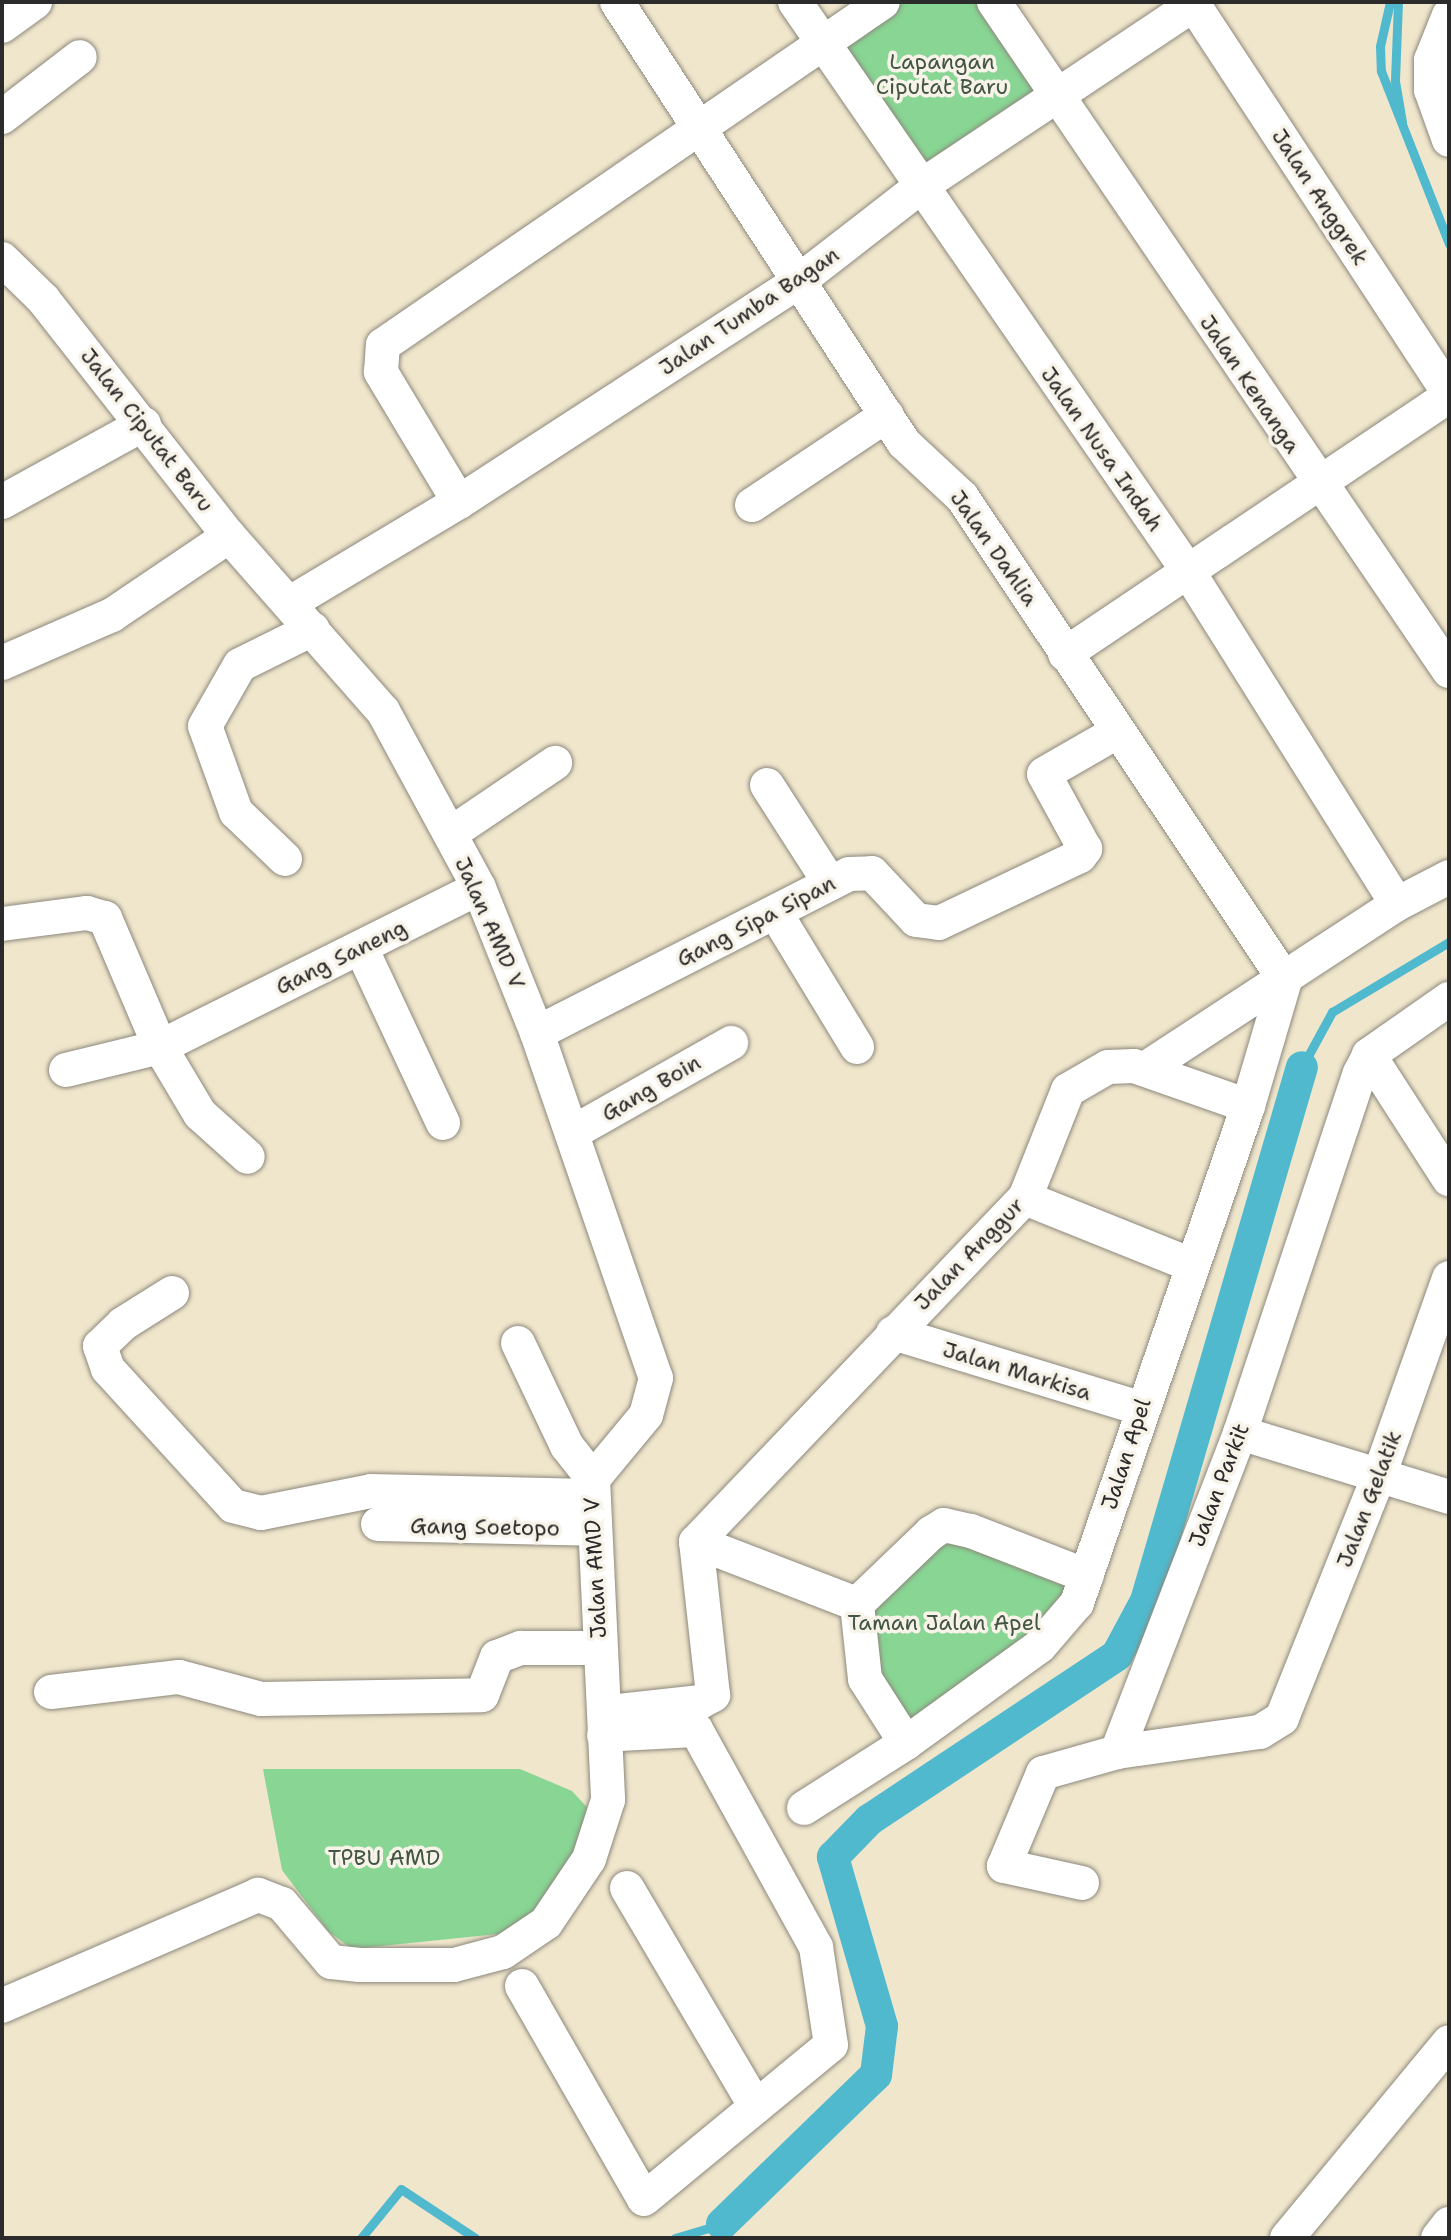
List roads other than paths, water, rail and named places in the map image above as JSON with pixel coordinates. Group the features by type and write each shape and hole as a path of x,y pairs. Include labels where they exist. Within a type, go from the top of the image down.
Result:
{"street":[{"name":"Jalan Dahlia","path":"617,2 700,124 904,443 962,497 1285,980"},
{"name":"Jalan Nusa Indah","path":"795,2 1188,571 1397,904"},
{"path":"459,502 381,372 383,345 700,124 883,2"},
{"name":"Jalan Kenanga","path":"994,2 1317,484 1449,671"},
{"name":"Jalan Tumba Bagan","path":"290,603 459,502 799,281 920,187 1194,3"},
{"name":"Jalan Anggrek","path":"1194,3 1449,394"},
{"path":"1449,15 1431,60 1431,75 1449,140"},
{"path":"2,117 80,57"},
{"name":"Jalan Ciputat Baru","path":"2,259 43,299 229,536 290,603"},
{"path":"1065,654 1449,394"},
{"path":"752,505 887,415"},
{"path":"2,502 144,424"},
{"path":"2,663 112,615 229,536"},
{"name":"Jalan AMD V","path":"2,2006 258,1895 282,1904 331,1962 454,1965 503,1952 546,1923 589,1859 608,1800 592,1502 646,1415 656,1378 537,1033 479,888 383,711 290,603"},
{"path":"285,859 236,812 205,726 240,665 313,629"},
{"name":"Gang Sipa Sipan","path":"537,1033 830,883 867,871 916,920 939,923 968,914 1080,856 1085,849 1044,774 1117,732"},
{"path":"450,834 555,763"},
{"path":"767,785 830,883"},
{"path":"1145,1069 1397,904 1449,877"},
{"name":"Gang Saneng","path":"66,1070 160,1047 316,965 362,950 479,888"},
{"path":"775,912 857,1047"},
{"path":"2,924 87,913 105,918 160,1047 200,1114 248,1157"},
{"path":"362,950 443,1123"},
{"name":"Jalan Apel","path":"804,1808 906,1743 1059,1629 1087,1576 1140,1408 1248,1106 1285,980"},
{"path":"1449,999 1369,1055 1449,1179"},
{"name":"Gang Boin","path":"572,1133 731,1043"},
{"name":"Jalan Parkit","path":"1117,1752 1240,1433 1348,1102 1369,1055"},
{"name":"Jalan Anggur","path":"696,1542 1025,1198 1068,1090 1108,1067 1145,1069"},
{"path":"1145,1069 1248,1106"},
{"path":"1025,1198 1192,1265"},
{"name":"Jalan Gelatik","path":"1117,1752 1260,1732 1282,1718 1443,1309 1449,1278"},
{"path":"172,1293 123,1324 100,1346 108,1369 233,1506 261,1513 371,1491 592,1502 518,1343"},
{"name":"Jalan Markisa","path":"893,1333 1140,1408"},
{"path":"1240,1433 1449,1497"},
{"name":"Gang Soetopo","path":"378,1524 592,1502"},
{"path":"857,1604 944,1525 1087,1576"},
{"path":"604,1724 700,1702 713,1695 696,1542 857,1604"},
{"path":"857,1604 865,1679 906,1743"},
{"path":"51,1692 179,1677 261,1699 482,1695 497,1657 521,1648 599,1648"},
{"path":"522,1986 644,2199 831,2045 816,1947 696,1730 604,1724"},
{"path":"1082,1883 1004,1866 1043,1773 1117,1752"},
{"path":"627,1888 756,2107"},
{"path":"1296,2235 1449,2042"},
{"path":"1438,2238 1449,2224"}],"waterway":[{"path":"1390,2 1380,46 1381,71 1449,244"},
{"path":"1398,2 1395,81 1402,122"},
{"path":"1302,1067 1332,1012 1449,942"},
{"path":"722,2224 876,2075 882,2026 833,1857 869,1820 1117,1655 1146,1601 1302,1067"},
{"path":"361,2238 401,2189 475,2238"},
{"path":"675,2238 722,2224"}],"park label":[{"name":"Lapangan Ciputat Baru","path":"942,74"},
{"name":"Taman Jalan Apel","path":"944,1623"},
{"name":"TPBU AMD","path":"384,1858"}]}
